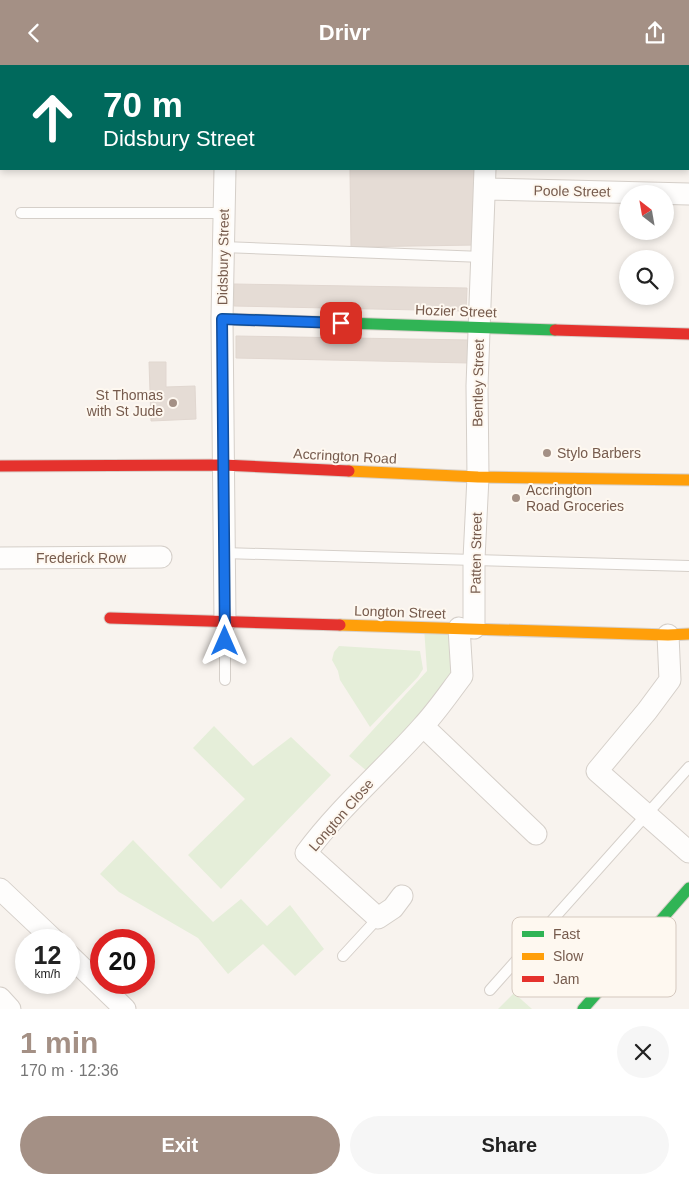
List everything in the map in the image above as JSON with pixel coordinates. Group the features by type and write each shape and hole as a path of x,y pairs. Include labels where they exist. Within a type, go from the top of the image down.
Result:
{"street":[{"name":"Didsbury Street","path":"225,170 222,319 225,622"},
{"name":"Poole Street","path":"486,179 689,194"},
{"name":"Bentley Street","path":"478,477 477,386 486,179"},
{"name":"Hozier Street","path":"222,319 689,334"},
{"name":"Accrington Road","path":"0,467 223,465 478,477 689,480"},
{"name":"Patten Street","path":"466,628 474,559 478,477"},
{"name":"Frederick Row","path":"0,558 161,557"},
{"name":"Longton Street","path":"110,618 668,635 689,634"},
{"name":"Longton Close","path":"378,918 306,853 316,839 357,794 423,726 462,675 466,628"},
{"path":"668,635 670,680 597,771 689,852"},
{"path":"423,726 536,834"},
{"path":"664,917 689,888"},
{"path":"0,889 42,929"},
{"path":"378,918 393,908 402,896"},
{"path":"80,966 125,1009"},
{"path":"585,1008 595,997"},
{"path":"0,998 10,1009"}],"lane":[{"path":"22,213 223,213"},
{"path":"223,247 483,257"},
{"path":"224,553 689,566"},
{"path":"225,622 225,680"},
{"path":"556,917 689,767"},
{"path":"343,955 378,918"},
{"path":"490,991 512,966"}],"green space":[{"path":"424,627 459,628 462,676 374,777 349,756 427,671"},
{"path":"339,646 420,651 423,669 418,677 370,727 340,680 332,660 334,652"},
{"path":"214,726 253,766 291,737 331,775 221,889 188,855 245,799 193,748"},
{"path":"133,840 213,922 241,899 267,926 290,905 324,949 295,976 263,944 228,974 198,938 119,892 100,874"},
{"path":"512,995 512,997 518,997 532,1009 498,1009"}],"building":[{"path":"350,170 475,170 476,245 351,247"},
{"path":"234,284 467,288 466,311 234,306"},
{"path":"236,336 469,340 469,363 236,358"},
{"name":"St Thomas with St Jude","path":"149,362 166,362 166,387 195,386 196,419 151,421"}],"traffic: fast":[{"path":"222,319 555,330"},
{"path":"664,917 689,888"},
{"path":"583,1009 594,997"}],"traffic: slow":[{"path":"349,471 478,477 689,480"},
{"path":"340,625 668,635 689,634"}],"traffic: jam":[{"path":"555,330 689,334"},
{"path":"0,466 223,465 349,471"},
{"path":"110,618 340,625"}],"place":[{"name":"St Thomas with St Jude","path":"173,403"},
{"name":"Stylo Barbers","path":"547,453"},
{"name":"Accrington Road Groceries","path":"516,498"}],"route":[{"path":"225,641 222,319 341,323"}]}
